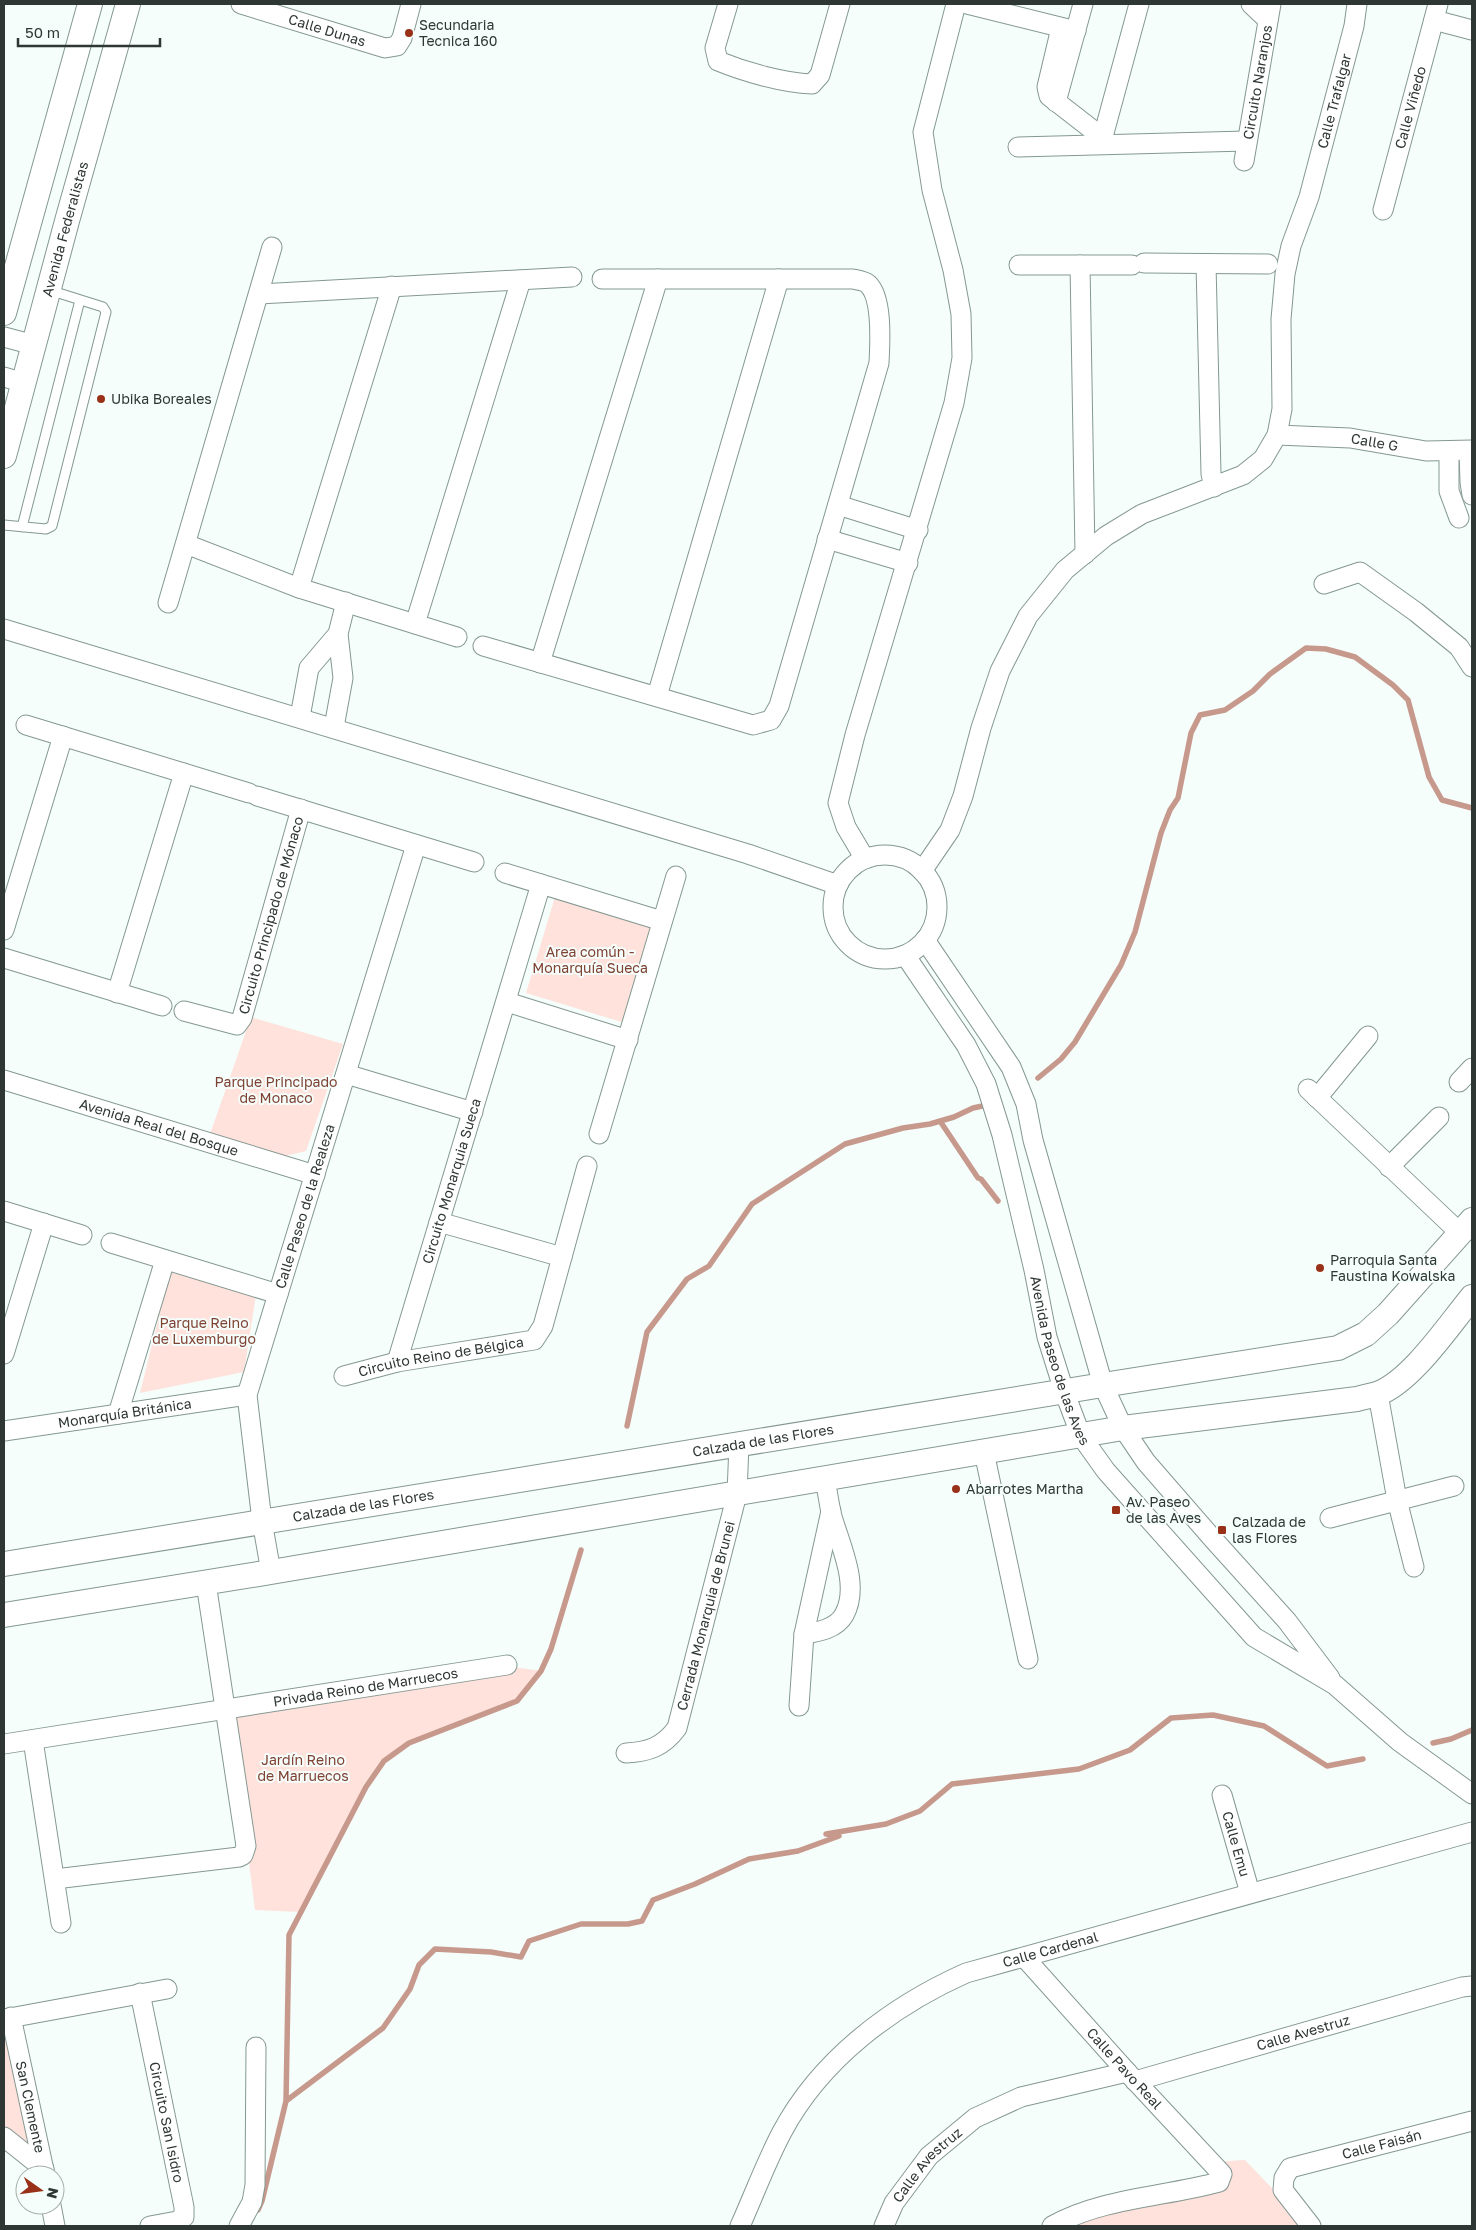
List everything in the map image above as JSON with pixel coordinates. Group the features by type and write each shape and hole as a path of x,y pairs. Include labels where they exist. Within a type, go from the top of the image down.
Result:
{"street":[{"path":"4,313 90,4"},
{"name":"Avenida Federalistas","path":"4,456 14,380 34,344 89,139 128,4"},
{"name":"Calle Dunas","path":"241,4 385,48 396,46 399,42 411,4"},
{"path":"728,4 715,48 718,61 732,67 799,84 812,84 820,75 840,4"},
{"path":"865,859 846,827 838,803 855,735 918,530 954,403 962,358 961,314 953,270 932,190 923,132 956,4"},
{"path":"967,4 1068,30"},
{"path":"1083,4 1068,30 1056,102 1102,141 1139,4"},
{"name":"Circuito Naranjos","path":"1018,147 1102,141 1246,141 1270,12 1251,4"},
{"name":"Calle Trafalgar","path":"922,871 950,830 1000,671 1028,616 1065,570 1106,536 1142,514 1214,488 1243,475 1263,459 1277,435 1282,409 1281,319 1285,274 1291,246 1310,197 1354,26 1356,4"},
{"path":"1436,12 1472,30"},
{"name":"Calle Viñedo","path":"1383,210 1436,12"},
{"path":"54,129 89,139"},
{"path":"1244,161 1246,141"},
{"path":"168,603 272,247"},
{"path":"1206,264 1211,474 1214,488"},
{"path":"1019,265 1268,264"},
{"path":"1080,265 1085,554"},
{"path":"259,294 572,277"},
{"path":"483,646 753,725 771,720 779,706 879,362 880,333 875,293 867,282 853,279 602,279"},
{"path":"540,663 658,279"},
{"path":"657,696 779,279"},
{"path":"415,624 521,280"},
{"path":"299,588 392,286"},
{"path":"4,337 34,344"},
{"name":"Calle G","path":"1277,435 1350,438 1426,451 1449,452 1471,450"},
{"path":"1471,450 1470,482 1472,495"},
{"path":"1449,452 1449,491 1468,515"},
{"path":"838,505 918,530"},
{"path":"827,539 908,563"},
{"path":"186,544 299,588 457,637"},
{"path":"1324,584 1360,572 1383,587 1459,647 1472,667"},
{"path":"334,727 343,678 338,634 346,602"},
{"path":"4,629 334,727 739,851 838,885"},
{"path":"300,717 309,668 338,634"},
{"name":"Circuito Principado de Mónaco","path":"26,725 474,862"},
{"path":"4,930 63,736"},
{"path":"117,993 184,773"},
{"name":"Circuito Principado de Mónaco","path":"184,1011 227,1024 237,1025 242,1018 301,809"},
{"name":"Calle Paseo de la Realeza","path":"270,1572 247,1395 416,845"},
{"path":"877,856 895,856 913,863 922,871 930,881 937,905 932,929 925,940 905,955 881,959 857,951 848,943 835,922 833,909 838,885 854,866 865,859 877,856"},
{"path":"506,873 662,921"},
{"path":"599,1134 676,876"},
{"name":"Circuito Monarquia Sueca","path":"397,1362 541,884"},
{"name":"Avenida Paseo de las Aves","path":"925,940 1011,1067 1026,1104 1033,1140 1103,1385 1123,1428 1146,1462 1287,1621 1335,1685"},
{"name":"Avenida Paseo de las Aves","path":"905,955 970,1052 986,1084 1004,1145 1034,1270 1047,1337 1081,1436 1106,1471 1254,1637 1335,1685 1400,1742 1472,1794"},
{"path":"4,958 162,1006"},
{"path":"507,1002 628,1040"},
{"path":"1368,1036 1312,1094 1390,1167 1466,1226"},
{"path":"1459,1082 1472,1068"},
{"path":"346,1074 473,1112"},
{"name":"Avenida Real del Bosque","path":"4,1080 315,1175"},
{"path":"1390,1167 1439,1117"},
{"path":"1004,1145 1033,1140"},
{"name":"Circuito Reino de Bélgica","path":"344,1376 397,1362 534,1340 543,1326 587,1166"},
{"path":"4,1211 82,1235"},
{"path":"439,1222 562,1257"},
{"path":"4,1354 44,1223"},
{"name":"Calzada de las Flores","path":"4,1564 1338,1348 1366,1334 1388,1314 1466,1226"},
{"path":"110,1243 278,1294"},
{"path":"118,1414 165,1260"},
{"path":"4,1614 206,1583 1123,1428 1358,1399 1378,1394 1394,1384 1415,1366 1472,1297"},
{"path":"1378,1394 1397,1500 1414,1567"},
{"name":"Monarquía Británica","path":"4,1431 247,1395"},
{"name":"Cerrada Monarquia de Brunei","path":"626,1753 656,1748 669,1739 677,1728 737,1494 739,1444"},
{"path":"984,1452 1028,1659"},
{"path":"804,1634 832,1627 844,1616 850,1598 849,1577 831,1511 825,1479"},
{"path":"1330,1518 1454,1486"},
{"path":"798,1706 804,1634 831,1511"},
{"path":"55,1879 244,1855 246,1846 206,1583"},
{"name":"Privada Reino de Marruecos","path":"4,1744 507,1665"},
{"path":"33,1740 61,1923"},
{"name":"Calle Emu","path":"1222,1795 1250,1893"},
{"name":"Calle Cardenal","path":"740,2226 783,2131 809,2091 854,2044 893,2012 934,1987 966,1973 1472,1832"},
{"name":"Calle Pavo Real","path":"1024,1957 1131,2077 1222,2174 1222,2179 1210,2184 1100,2207 1066,2218 1052,2226"},
{"name":"Calle Avestruz","path":"884,2226 894,2203 929,2156 975,2118 1021,2097 1131,2077 1462,1987 1472,1986"},
{"path":"7,2018 167,1989"},
{"name":"Circuito San Isidro","path":"140,1993 184,2207 184,2217 177,2221 150,2226"},
{"name":"San Clemente","path":"7,2018 42,2165"},
{"path":"239,2226 252,2202 255,2185 256,2048"},
{"name":"Calle Faisán","path":"1311,2226 1283,2190 1284,2178 1290,2168 1472,2121"},
{"name":"San Clemente","path":"4,2137 36,2165"}],"lane":[{"path":"4,525 46,529 52,526 106,312 103,308 49,289"},
{"path":"22,527 80,300"}],"green space":[{"name":"Area común - Monarquía Sueca","path":"555,897 654,928 625,1023 526,993"},
{"name":"Parque Principado de Monaco","path":"251,1017 343,1044 306,1151 285,1156 209,1137"},
{"name":"Parque Reino de Luxemburgo","path":"170,1272 256,1295 244,1372 140,1393"},
{"name":"Jardín Reino de Marruecos","path":"506,1666 541,1671 517,1701 409,1743 384,1761 366,1787 301,1912 255,1910 230,1713"},
{"path":"4,2027 32,2149 4,2128"},
{"path":"1245,2160 1308,2226 1070,2226 1101,2210 1224,2181 1212,2162"}],"waterway":[{"path":"1038,1078 1061,1059 1075,1042 1121,965 1135,932 1161,833 1170,810 1178,798 1191,733 1200,715 1225,710 1253,691 1270,674 1306,648 1326,649 1355,657 1393,685 1408,700 1429,777 1442,800 1472,808"},
{"path":"627,1426 647,1332 687,1279 709,1266 752,1204 845,1144 903,1128 930,1124 954,1117 973,1108 987,1105"},
{"path":"940,1121 978,1178 981,1179 998,1201"},
{"path":"258,2210 262,2201 286,2101 289,1935 366,1787 384,1761 409,1743 517,1701 541,1671 551,1649 581,1550"},
{"path":"286,2101 383,2028 410,1989 419,1965 435,1949 491,1952 521,1957 529,1941 581,1924 628,1924 642,1921 653,1900 695,1884 749,1859 798,1851 839,1836 826,1834 886,1824 920,1811 952,1784 1079,1769 1130,1750 1171,1718 1213,1715 1264,1726 1327,1766 1363,1759"},
{"path":"1433,1743 1451,1739 1472,1730"}],"place":[{"name":"Secundaria Tecnica 160","path":"409,33"},
{"name":"Ubika Boreales","path":"101,399"},
{"name":"Parroquia Santa Faustina Kowalska","path":"1320,1268"},
{"name":"Abarrotes Martha","path":"956,1489"},
{"name":"Av. Paseo de las Aves","path":"1116,1510"},
{"name":"Calzada de las Flores","path":"1222,1530"}]}
